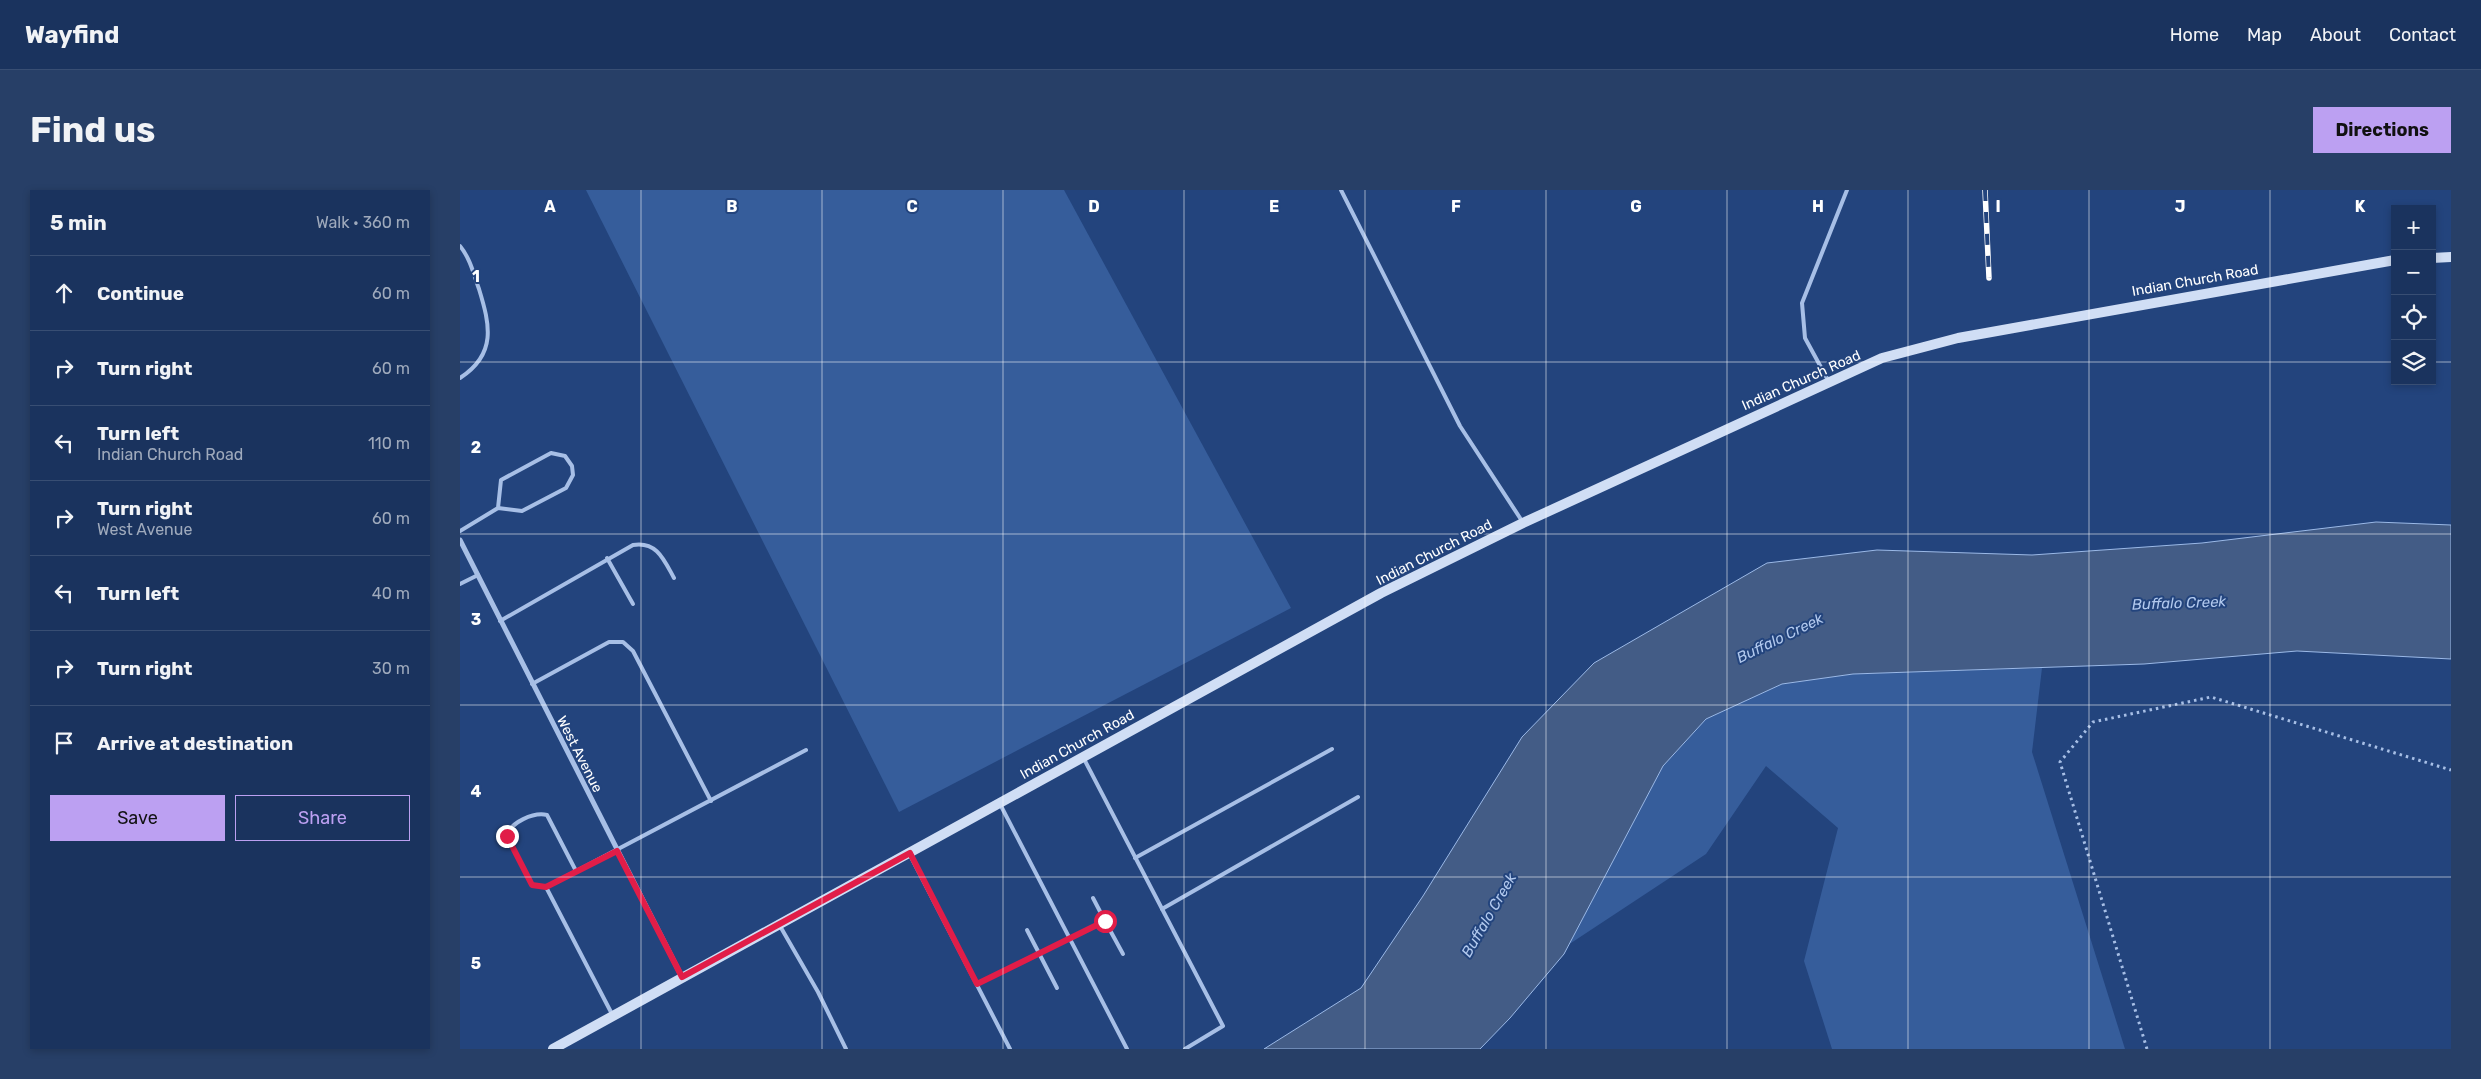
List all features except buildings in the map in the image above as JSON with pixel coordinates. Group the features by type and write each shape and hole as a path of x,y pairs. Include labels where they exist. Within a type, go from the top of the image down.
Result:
{"street":[{"path":"2436,258 2451,257"},
{"name":"Indian Church Road","path":"553,1049 1381,593 1523,523 1882,358 1958,338 2391,261"},
{"name":"West Avenue","path":"460,540 682,977"}],"lane":[{"path":"1341,190 1460,426 1523,523"},
{"path":"1829,382 1805,338 1802,303 1847,190"},
{"path":"460,246 473,270 486,313 489,334 481,359 460,378"},
{"path":"460,531 498,508 522,511 566,488 573,475 572,466 565,456 551,453 501,480 498,508"},
{"path":"500,621 607,558 633,545 642,543 658,551 674,578"},
{"path":"607,558 633,604"},
{"path":"460,584 478,575"},
{"path":"532,684 609,642 623,642 633,651 711,801"},
{"path":"1135,858 1332,748"},
{"path":"576,871 547,815 534,815 508,829 507,836 532,885 546,887 806,750"},
{"path":"1082,757 1223,1026 1185,1049"},
{"path":"1162,909 1358,797"},
{"path":"999,802 1127,1049"},
{"path":"910,853 1010,1049"},
{"path":"546,887 613,1016"},
{"path":"1093,898 1123,954"},
{"path":"977,984 1105,921"},
{"path":"779,924 818,992 846,1049"},
{"path":"1026,930 1057,988"}],"path":[{"path":"2147,1049 2060,762 2093,722 2211,697 2451,770"}],"shaded area":[{"path":"586,190 1064,190 1291,608 899,812"},
{"path":"2042,668 2032,752 2125,1049 1832,1049 1804,961 1838,828 1766,766 1706,854 1568,945 1663,766 1706,719 1782,684 1853,674"}],"water":[{"name":"Buffalo Creek","path":"2376,522 2451,525 2451,659 2297,651 2144,664 1853,674 1782,684 1706,719 1663,766 1564,954 1510,1018 1480,1049 1264,1049 1361,988 1423,896 1522,737 1594,663 1767,563 1877,550 2032,555 2202,543"}],"railway":[{"path":"1985,190 1989,278"}],"route":[{"path":"507,836 532,885 537,887 546,887 617,851 682,977 910,853 977,984 1014,968 1105,921"}]}
